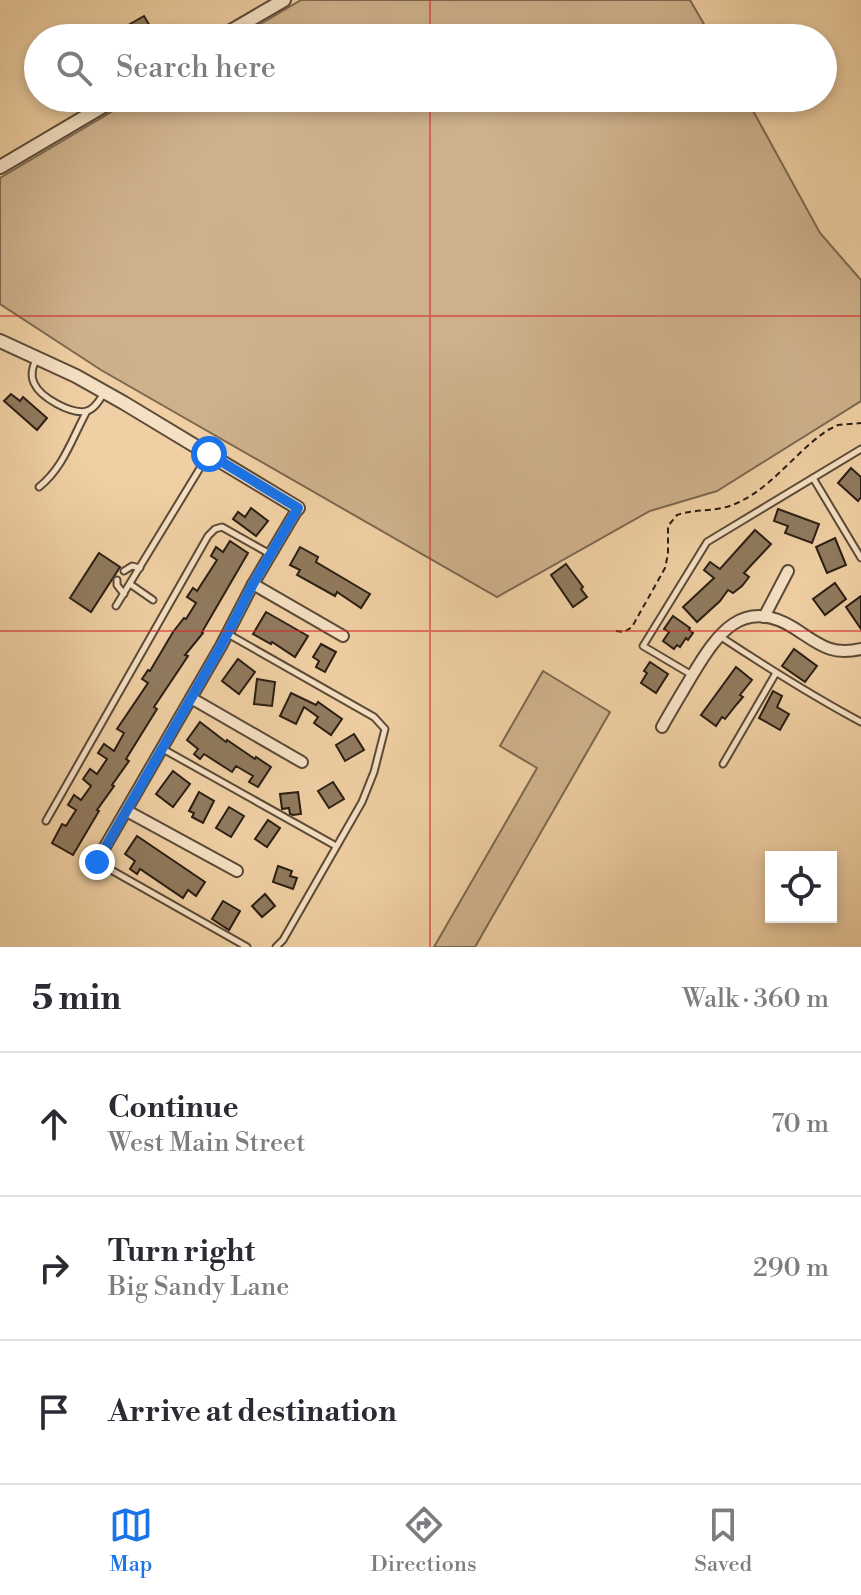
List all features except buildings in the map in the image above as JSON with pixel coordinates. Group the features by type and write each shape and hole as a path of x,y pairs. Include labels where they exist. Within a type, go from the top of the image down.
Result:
{"street":[{"path":"243,24 284,0"},
{"path":"0,167 93,112"},
{"path":"0,341 104,392 298,508 94,866"},
{"path":"764,617 788,571"},
{"path":"253,584 343,636"},
{"path":"662,727 718,635 733,622 748,617 779,620 833,652 861,649"},
{"path":"191,698 302,762"},
{"path":"127,811 237,871"}],"lane":[{"path":"36,358 32,373 35,386 51,402 73,410 87,411"},
{"path":"39,487 59,468 87,411 96,406 104,392"},
{"path":"693,675 643,646 707,542 861,449"},
{"path":"116,606 209,454"},
{"path":"813,478 861,558"},
{"path":"46,821 208,536 222,527 271,554"},
{"path":"124,571 132,566 140,568"},
{"path":"117,580 124,594"},
{"path":"130,584 153,600"},
{"path":"228,634 374,717 385,729 374,772 362,802 283,940 276,947"},
{"path":"718,635 861,722"},
{"path":"723,764 776,673"},
{"path":"162,748 336,846"},
{"path":"94,866 247,947"}],"path":[{"path":"616,631 624,632 632,627 665,568 668,526 677,515 723,509 743,501 758,492 828,430 838,425 861,423"}],"shaded area":[{"path":"301,0 690,0 704,24 261,24"},
{"path":"111,112 754,112 820,233 861,280 861,401 717,491 650,511 497,597 101,370 0,304 0,178"},
{"path":"543,671 610,712 475,947 434,947 537,768 500,746"}],"route":[{"path":"97,862 298,508 209,454"}]}
